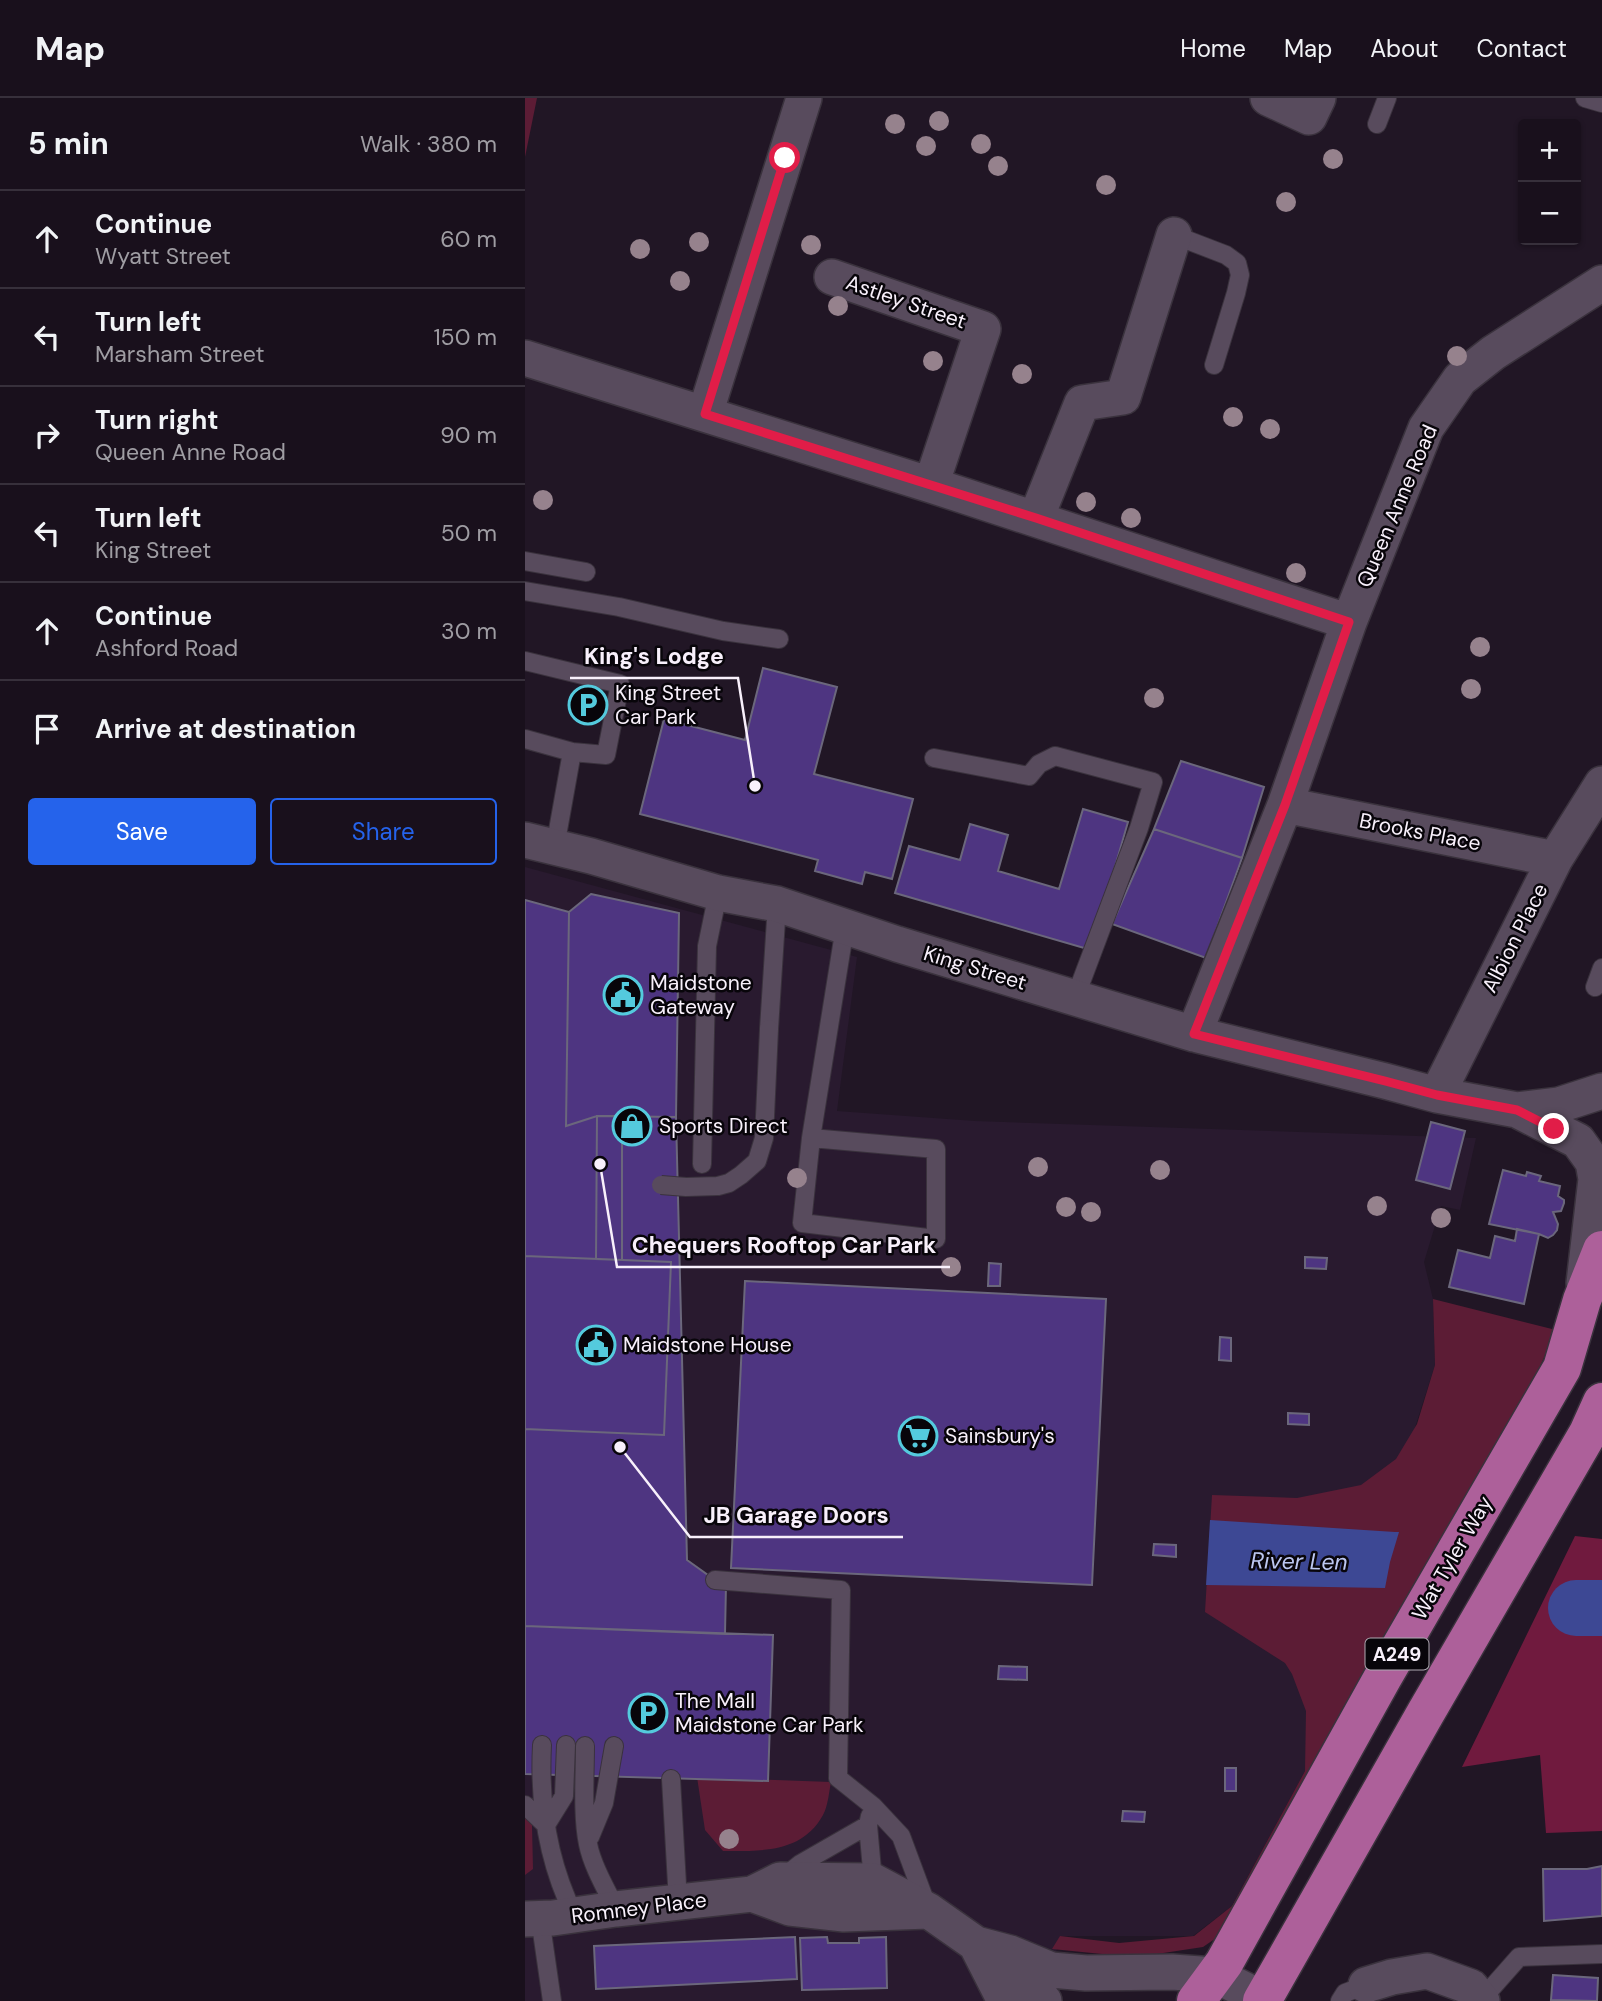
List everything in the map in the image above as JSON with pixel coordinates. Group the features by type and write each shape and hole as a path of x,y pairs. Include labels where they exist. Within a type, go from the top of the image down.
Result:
{"highway":[{"name":"Wat Tyler Way","path":"1211,1980 1562,1368 1582,1300 1602,1250"},
{"name":"A249","path":"1262,2001 1588,1433 1602,1402"}],"street":[{"path":"705,414 804,98"},
{"path":"1268,98 1309,117 1318,98"},
{"path":"1036,518 1081,403 1123,397 1174,235"},
{"name":"Astley Street","path":"832,277 983,329 931,485"},
{"name":"Queen Anne Road","path":"1194,1034 1285,805 1349,622 1426,428 1460,379 1493,353 1602,283"},
{"path":"525,358 1036,518 1349,622"},
{"name":"Albion Place","path":"1432,1094 1555,859 1598,800"},
{"name":"Brooks Place","path":"1285,805 1555,859"},
{"name":"King Street","path":"540,844 718,893 777,904 1194,1034 1432,1094 1517,1110"},
{"path":"1517,1110 1559,1105 1602,1091"},
{"path":"1517,1110 1578,1141 1593,1162 1596,1179 1582,1300"},
{"path":"1554,1129 1602,1140"},
{"name":"Romney Place","path":"546,1918 678,1902 766,1887 873,1881 929,1911 991,1973 1023,1993 1044,2001"},
{"name":"Romney Place","path":"766,1887 790,1908 844,1914 929,1911"},
{"name":"Romney Place","path":"991,1973 1010,1953 1051,1970 1086,1973 1172,1972 1211,1980 1248,1992 1254,2001"},
{"path":"1353,1993 1392,1977 1427,1971 1471,1987 1481,2000"}],"lane":[{"path":"1377,124 1387,98"},
{"path":"1585,98 1602,103"},
{"path":"1174,235 1226,255 1237,263 1240,275 1236,293 1214,365"},
{"path":"525,561 586,572"},
{"path":"525,591 619,607 723,631 779,639"},
{"path":"525,661 620,684 606,755 572,752 525,739"},
{"path":"540,844 572,752"},
{"path":"934,758 1029,776 1039,764 1055,756 1153,782 1139,828 1075,998"},
{"path":"702,1164 707,946 718,893"},
{"path":"661,1185 718,1186 741,1175 757,1161 764,1138 777,904"},
{"path":"811,1138 936,1149 936,1239 802,1223 811,1138 845,927"},
{"path":"1595,987 1602,968"},
{"path":"715,1580 841,1590 838,1778 873,1806 901,1836 929,1911"},
{"path":"542,1745 541,1775 546,1825 563,1895 546,1918 552,2001"},
{"path":"546,1825 564,1796 566,1745"},
{"path":"585,1746 588,1844 616,1909"},
{"path":"588,1844 604,1803 614,1746"},
{"path":"671,1779 678,1902"},
{"path":"525,1805 546,1825"},
{"path":"873,1806 868,1825 873,1881"},
{"path":"766,1887 868,1825"},
{"path":"1481,2000 1519,1957 1602,1954"}],"shaded area":[{"path":"525,98 537,98 525,157"},
{"path":"525,867 857,957 837,1111 975,1121 1476,1138 1460,1210 1441,1206 1424,1262 1433,1299 1435,1365 1305,1771 1232,1906 1193,1936 1060,1936 1044,2001 525,2001"},
{"path":"1433,1299 1556,1330 1531,1387 1222,1934 1203,1947 1150,1955 1112,1955 1052,1949 1060,1936 1119,1943 1194,1936 1232,1906 1305,1771 1306,1711 1285,1663 1205,1612 1212,1495 1297,1498 1361,1485 1396,1459 1417,1424 1435,1365"},
{"path":"1575,1536 1602,1539 1602,1831 1546,1833 1540,1755 1462,1767"},
{"path":"697,1777 831,1782 823,1815 804,1837 766,1850 723,1851 705,1830"},
{"path":"525,1815 532,1825 533,1869 525,1875"}],"water":[{"path":"1210,1520 1399,1532 1385,1588 1206,1585"}],"building":[{"path":"763,668 837,687 814,774 913,799 892,879 865,872 862,884 815,871 818,860 640,814 664,719 745,740"},
{"path":"1181,761 1264,787 1242,858 1154,829"},
{"path":"1083,809 1128,822 1091,950 895,893 909,846 960,860 970,824 1008,835 998,871 1059,889"},
{"path":"1154,829 1242,858 1206,958 1112,924"},
{"name":"Maidstone Gateway","path":"591,894 679,913 676,1117 597,1116 566,1126 569,912"},
{"path":"525,900 569,912 566,1126 597,1116 676,1117 687,1560 715,1580 726,1584 725,1634 525,1626"},
{"path":"597,1116 622,1116 622,1260 596,1259"},
{"path":"1431,1122 1465,1131 1450,1189 1416,1180"},
{"path":"1503,1170 1526,1176 1527,1172 1541,1176 1539,1181 1560,1186 1558,1196 1564,1203 1561,1211 1553,1212 1558,1224 1553,1235 1548,1238 1489,1224"},
{"path":"1517,1229 1539,1234 1524,1304 1449,1287 1458,1250 1490,1258 1495,1236 1515,1241"},
{"name":"Maidstone House","path":"525,1256 671,1262 664,1435 525,1429"},
{"path":"1305,1257 1327,1258 1326,1269 1305,1268"},
{"path":"989,1263 1001,1264 1000,1286 988,1286"},
{"name":"Sainsbury's","path":"745,1281 1106,1299 1092,1585 731,1568"},
{"path":"1220,1337 1231,1338 1231,1361 1219,1360"},
{"path":"1288,1413 1309,1414 1309,1425 1288,1424"},
{"path":"1154,1544 1176,1545 1176,1557 1153,1555"},
{"name":"The Mall Maidstone Car Park","path":"525,1626 773,1635 768,1781 525,1774"},
{"path":"999,1666 1027,1667 1027,1680 998,1679"},
{"path":"1225,1768 1236,1768 1236,1791 1225,1791"},
{"path":"1123,1811 1145,1812 1144,1822 1122,1821"},
{"path":"1602,1866 1602,1916 1544,1921 1543,1869 1587,1869"},
{"path":"795,1937 797,1979 596,1989 594,1946"},
{"path":"827,1937 828,1943 859,1943 859,1938 886,1937 887,1988 802,1990 800,1938"},
{"path":"1553,1975 1598,1978 1597,2001 1551,2000"}],"waterway":[{"name":"River Len","path":"1576,1608 1602,1608"}],"place":[{"name":"King Street Car Park","path":"588,705"},
{"name":"King's Lodge","path":"755,786"},
{"name":"Maidstone Gateway","path":"623,995"},
{"name":"Sports Direct","path":"632,1126"},
{"name":"Chequers Rooftop Car Park","path":"600,1164"},
{"name":"Maidstone House","path":"596,1345"},
{"name":"Sainsbury's","path":"918,1436"},
{"name":"JB Garage Doors","path":"620,1447"},
{"name":"The Mall Maidstone Car Park","path":"648,1713"}],"route":[{"path":"785,158 705,414 1036,518 1349,622 1285,805 1194,1034 1437,1095 1517,1110 1554,1129"}]}
